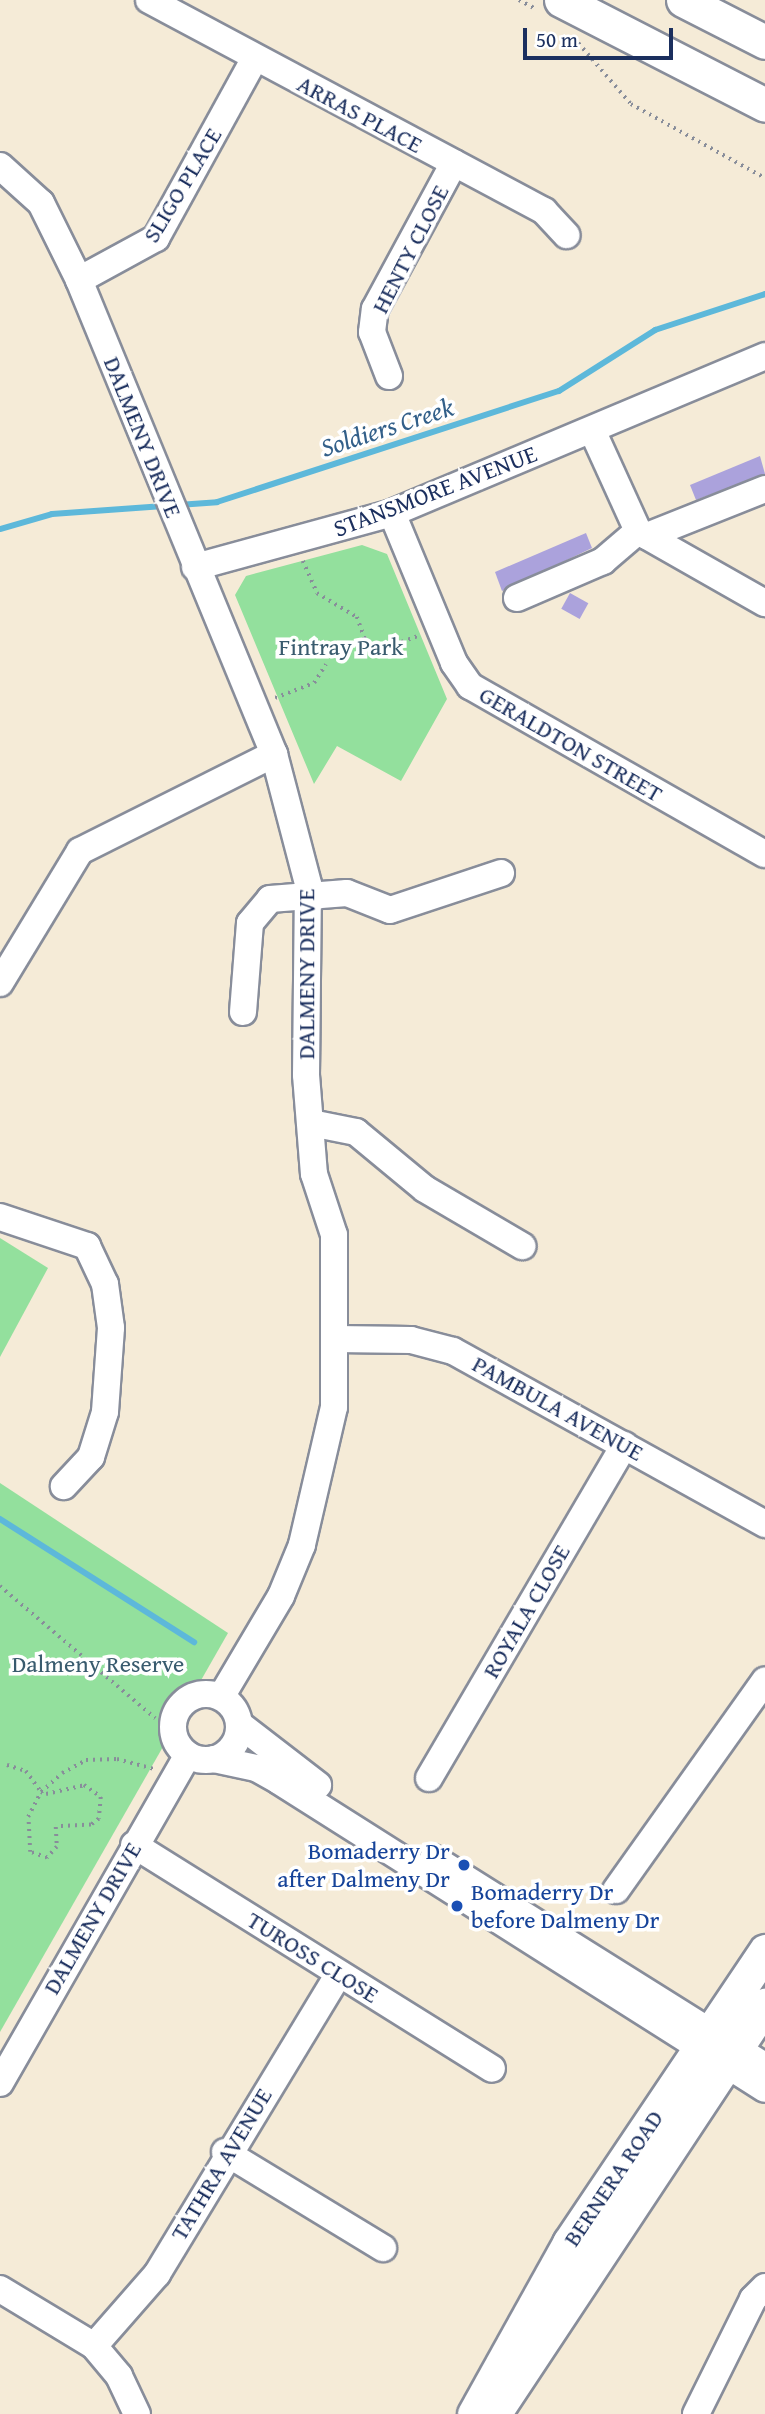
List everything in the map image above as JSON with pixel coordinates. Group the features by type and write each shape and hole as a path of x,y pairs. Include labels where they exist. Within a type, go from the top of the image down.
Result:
{"main road":[{"path":"683,0 765,42"},
{"path":"559,15 765,105"},
{"name":"BERNERA ROAD","path":"495,2414 717,2050 765,1951"},
{"name":"BERNERA ROAD","path":"474,2414 569,2243 717,2050 765,2006"}],"street":[{"name":"ARRAS PLACE","path":"149,0 544,211 566,235"},
{"name":"SLIGO PLACE","path":"79,280 156,238 255,58"},
{"name":"HENTY CLOSE","path":"389,376 372,332 375,309 454,163"},
{"name":"DALMENY DRIVE","path":"0,166 41,203 79,280 274,754 309,895 311,1123 317,1189 334,1235 336,1339 332,1428 313,1517 281,1596 221,1697"},
{"name":"STANSMORE AVENUE","path":"195,567 296,542 392,513 765,356"},
{"path":"592,430 643,533 765,603"},
{"path":"517,598 603,561 643,533 765,489"},
{"name":"GERALDTON STREET","path":"392,513 462,678 482,696 765,854"},
{"path":"0,983 7,952 68,863 90,843 274,754"},
{"path":"243,1013 250,923 270,899 347,893 390,910 501,873"},
{"path":"311,1123 356,1132 425,1189 522,1246"},
{"path":"0,1217 87,1246 105,1284 111,1328 105,1412 91,1457 64,1486"},
{"name":"PAMBULA AVENUE","path":"336,1339 403,1339 446,1348 765,1524"},
{"name":"ROYALA CLOSE","path":"429,1778 624,1445"},
{"path":"616,1890 765,1680"},
{"path":"765,2066 717,2050 256,1768 188,1755 173,1735 177,1709 193,1696 221,1697 239,1724 299,1772 717,2050 765,2088"},
{"path":"214,1759 232,1749 239,1724"},
{"name":"DALMENY DRIVE","path":"0,2083 188,1755"},
{"name":"TUROSS CLOSE","path":"134,1845 492,2069"},
{"name":"TATHRA AVENUE","path":"94,2346 157,2274 225,2152 339,1974"},
{"path":"225,2152 383,2248"},
{"path":"0,2289 94,2346 119,2376 137,2414"},
{"path":"696,2414 759,2293"}],"path":[{"path":"519,0 559,15 631,104 765,178"},
{"path":"296,542 313,587 354,614 370,653"},
{"path":"362,656 440,629"},
{"path":"254,706 314,683 326,664"},
{"path":"0,1586 155,1718"},
{"path":"8,1765 26,1772 41,1792 56,1795 84,1786 102,1804 91,1825 56,1827 57,1847 47,1858 30,1852 28,1817 41,1792 86,1760 148,1765 173,1782"}],"green space":[{"name":"Fintray Park","path":"362,545 387,554 447,699 401,781 337,746 314,784 235,595 246,576"},
{"path":"0,1238 48,1268 0,1357"},
{"name":"Dalmeny Reserve","path":"0,1483 228,1633 0,2032"}],"building":[{"path":"760,456 765,474 696,500 690,485"},
{"path":"586,533 592,548 502,591 495,572"},
{"path":"570,593 588,603 580,619 561,609"}],"waterway":[{"name":"Soldiers Creek","path":"178,505 217,502 559,391 655,330 765,294"},
{"name":"Soldiers Creek","path":"0,529 52,514 164,506"},
{"path":"0,1519 194,1642"}],"place":[{"name":"Bomaderry Dr after Dalmeny Dr","path":"464,1865"},
{"name":"Bomaderry Dr before Dalmeny Dr","path":"457,1906"}]}
